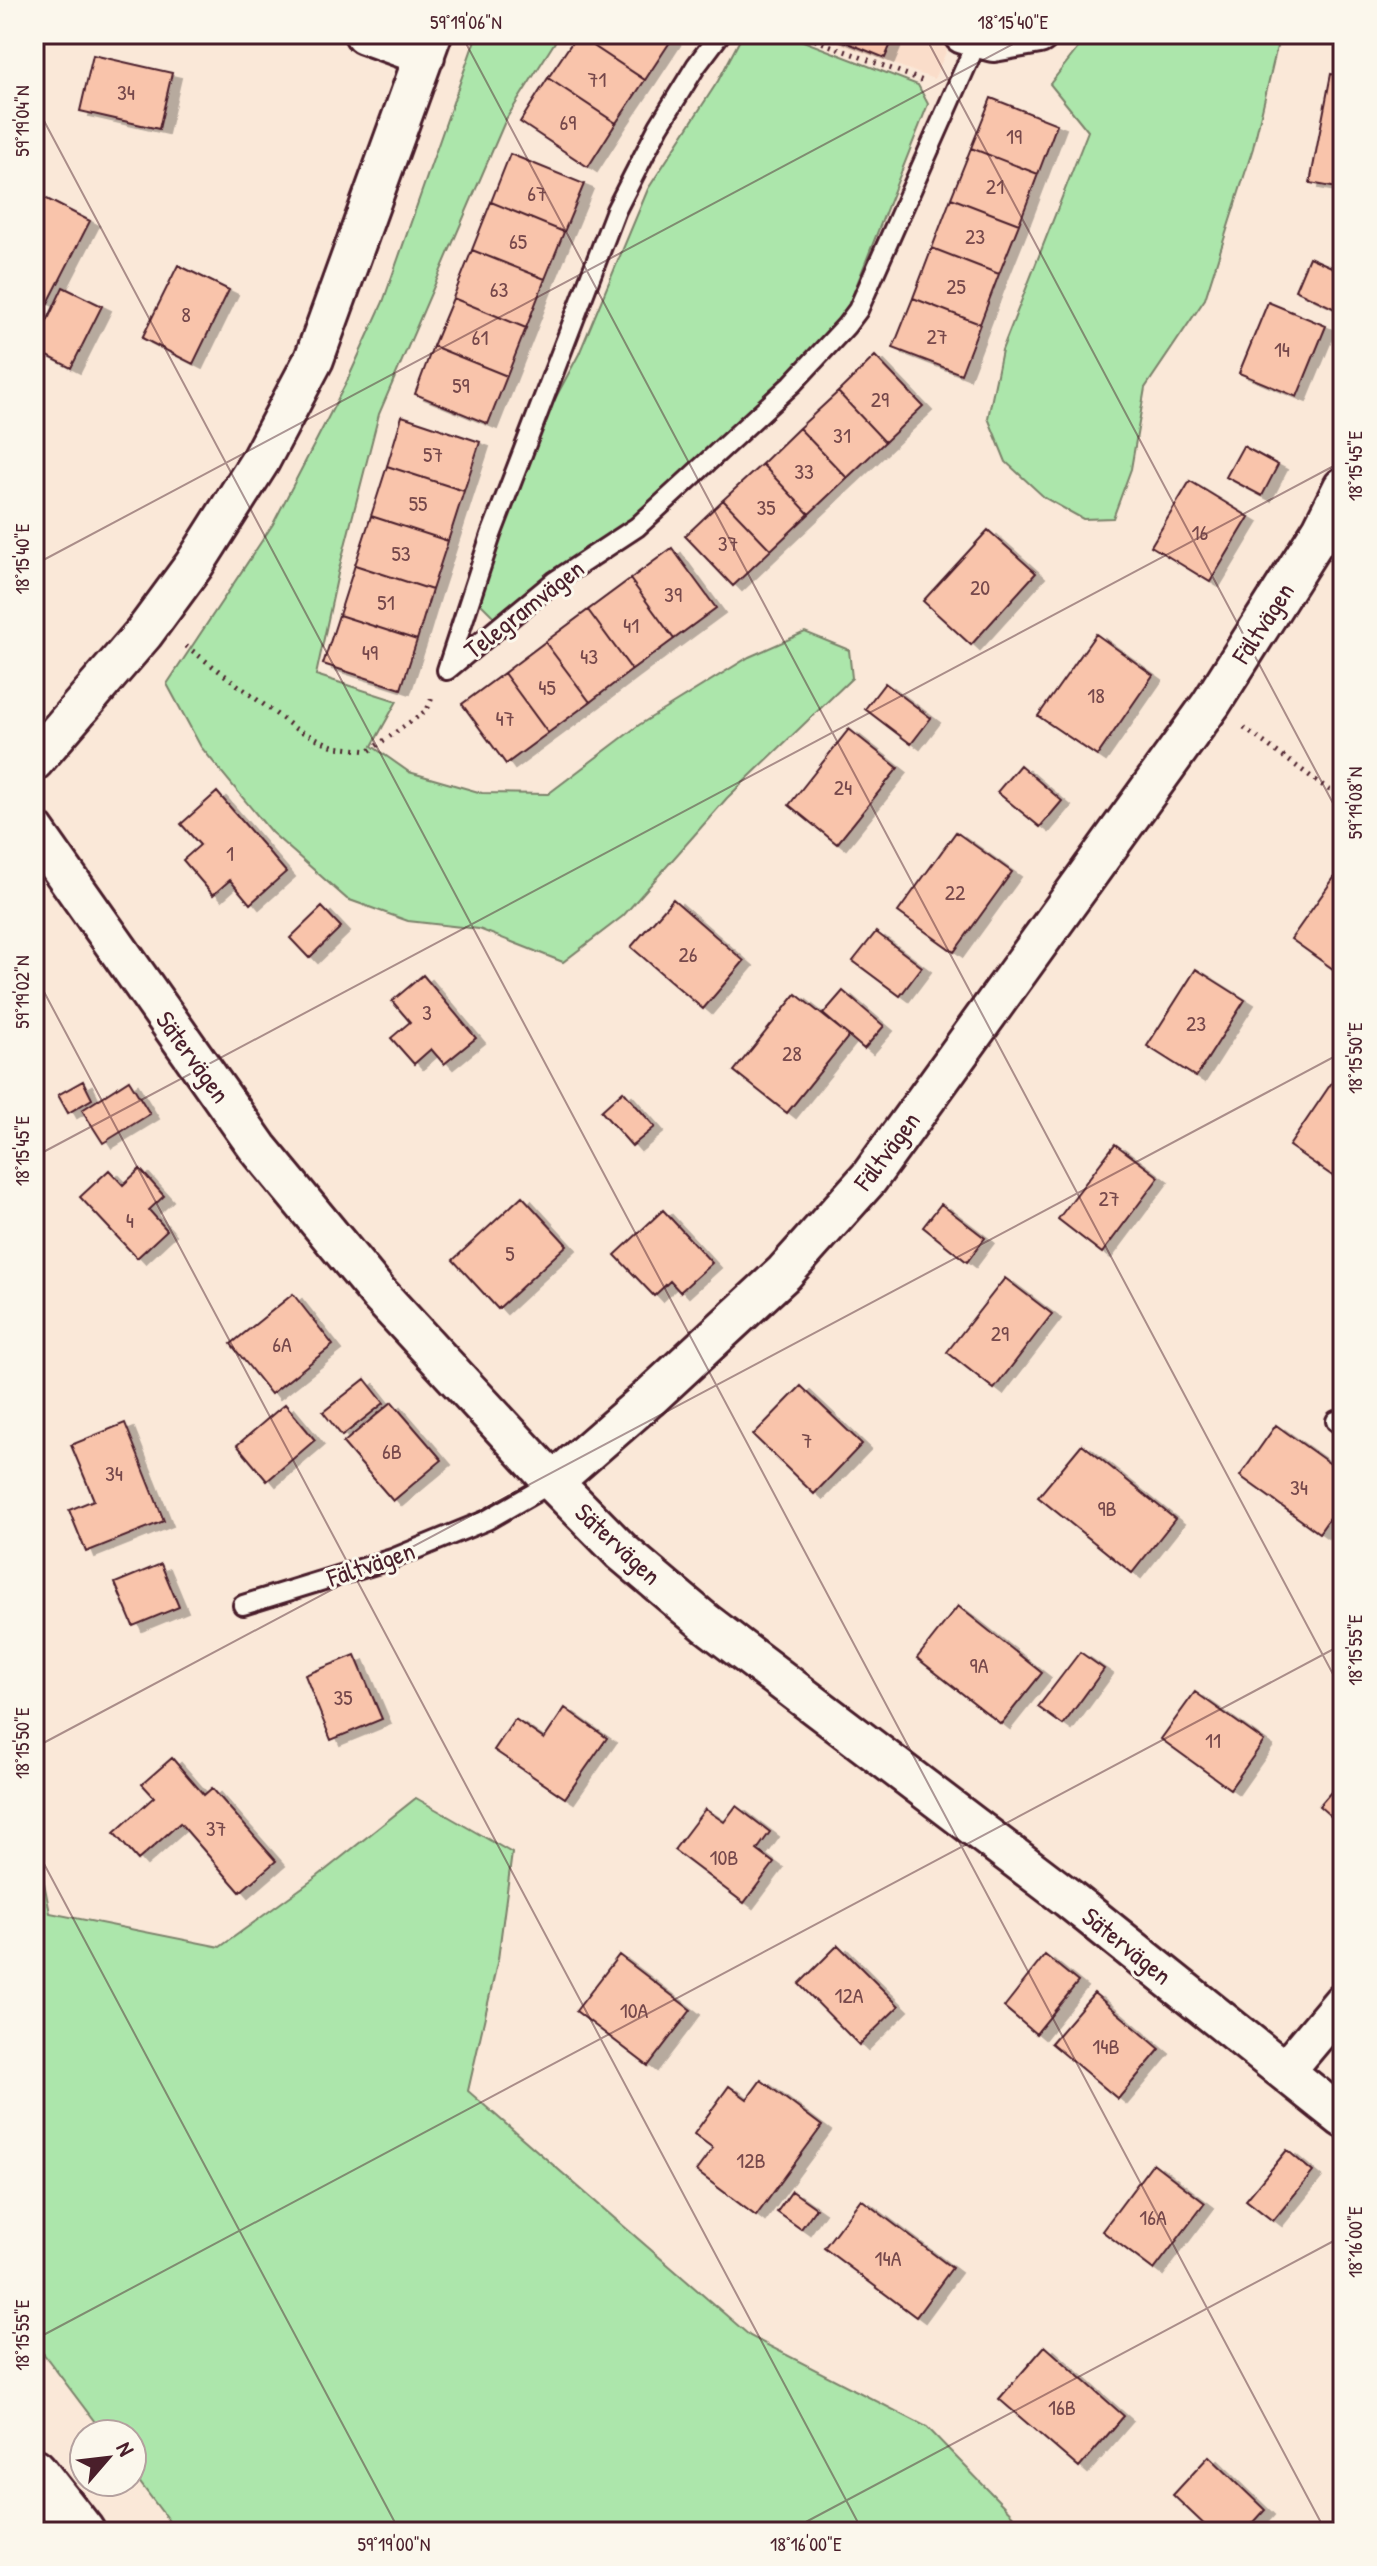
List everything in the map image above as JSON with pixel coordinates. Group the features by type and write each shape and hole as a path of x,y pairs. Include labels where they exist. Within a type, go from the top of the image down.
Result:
{"highway":[{"path":"34,2471 82,2532"}],"street":[{"path":"34,761 144,633 194,565 260,461 314,359 428,45 364,34"},
{"name":"Telegramvägen","path":"970,36 993,42 1039,34"},
{"name":"Fältvägen","path":"553,1482 784,1273 869,1178 1211,704 1322,529 1343,487"},
{"name":"Sätervägen","path":"34,830 258,1148 378,1293 622,1552 706,1623 1068,1898 1343,2118"},
{"path":"1285,2071 1343,2002"}],"lane":[{"name":"Telegramvägen","path":"720,34 659,126 616,210 491,535 447,670 555,581 637,527 792,384 846,326 858,310 955,93 970,36"},
{"name":"Fältvägen","path":"243,1605 392,1559 487,1520 553,1482"}],"path":[{"path":"800,34 955,93"},
{"path":"176,638 296,729 335,747 369,751 427,710 435,692"},
{"path":"1211,704 1343,800"}],"shaded area":[{"path":"813,34 954,34 934,79"}],"green space":[{"path":"477,34 560,34 506,119 379,414 339,569 316,675 397,701 372,746 409,772 482,793 548,794 639,725 749,657 805,632 849,650 852,678 727,798 623,916 563,962 479,929 408,921 347,899 271,832 201,747 167,684 273,524 347,381 383,302"},
{"path":"743,34 785,34 918,85 928,104 844,317 639,513 497,620 478,601 542,423 579,354 648,189 718,81"},
{"path":"1089,34 1280,34 1253,148 1205,299 1145,388 1131,469 1113,518 1083,519 1045,498 1006,462 988,418 1002,350 1088,131 1050,84"},
{"path":"416,1798 512,1853 498,1959 468,2091 750,2336 927,2427 1029,2532 177,2532 148,2493 148,2418 92,2418 34,2341 34,1832 50,1913 220,1947 318,1876"}],"building":[{"path":"826,34 895,34 885,58"},
{"path":"577,35 674,36 645,80"},
{"path":"577,35 645,80 616,123 548,78"},
{"path":"93,55 172,73 159,129 80,111"},
{"path":"1331,74 1343,76 1343,189 1310,183"},
{"path":"548,78 616,123 588,167 520,122"},
{"path":"991,98 1057,124 1038,174 971,148"},
{"path":"971,148 1038,174 1019,224 951,198"},
{"path":"510,154 584,184 564,232 491,202"},
{"path":"35,193 90,221 48,303 34,296"},
{"path":"951,198 1019,224 999,274 932,248"},
{"path":"491,202 564,232 545,279 472,250"},
{"path":"932,248 999,274 980,324 913,298"},
{"path":"472,250 545,279 526,328 453,298"},
{"path":"1309,257 1343,272 1343,291 1335,309 1295,290"},
{"path":"178,265 229,290 193,364 142,338"},
{"path":"63,287 102,306 71,368 34,349"},
{"path":"453,298 526,328 507,376 433,346"},
{"path":"913,298 980,324 961,374 893,348"},
{"path":"1268,302 1326,326 1297,397 1239,373"},
{"path":"433,346 507,376 488,424 415,394"},
{"path":"875,356 923,406 885,442 838,392"},
{"path":"838,392 885,442 847,478 799,428"},
{"path":"402,416 480,442 464,491 387,466"},
{"path":"799,428 847,478 809,514 762,464"},
{"path":"1243,446 1278,465 1262,496 1226,477"},
{"path":"762,464 809,514 771,550 723,500"},
{"path":"387,466 464,491 448,541 371,516"},
{"path":"1190,481 1249,517 1210,582 1151,546"},
{"path":"723,500 771,550 733,586 685,536"},
{"path":"371,516 448,541 432,590 355,565"},
{"path":"988,530 1036,573 971,645 923,601"},
{"path":"672,548 716,608 674,639 630,579"},
{"path":"355,565 432,590 417,640 339,615"},
{"path":"630,579 674,639 632,670 588,610"},
{"path":"588,610 632,670 590,702 545,642"},
{"path":"339,615 417,640 401,689 323,664"},
{"path":"1096,634 1153,675 1097,756 1038,716"},
{"path":"545,642 590,702 548,733 504,673"},
{"path":"504,673 548,733 506,764 462,704"},
{"path":"885,683 931,718 911,744 865,709"},
{"path":"849,729 898,768 837,844 789,805"},
{"path":"1020,765 1062,801 1040,827 997,792"},
{"path":"217,792 286,872 250,904 230,880 213,895 183,860 200,845 181,824"},
{"path":"956,832 1012,872 954,952 898,912"},
{"path":"1343,865 1343,955 1333,969 1291,939"},
{"path":"673,899 744,961 703,1009 631,947"},
{"path":"322,907 341,927 309,958 290,938"},
{"path":"876,932 922,967 900,996 853,961"},
{"path":"1196,969 1245,1000 1196,1077 1147,1046"},
{"path":"423,975 476,1038 444,1064 431,1049 414,1064 391,1038 410,1022 392,1001"},
{"path":"843,991 884,1026 864,1049 823,1014"},
{"path":"796,994 849,1036 787,1113 734,1071"},
{"path":"1343,1066 1343,1176 1340,1181 1289,1146"},
{"path":"129,1080 150,1114 103,1143 82,1110"},
{"path":"83,1081 92,1099 68,1113 58,1095"},
{"path":"623,1091 655,1127 632,1146 601,1111"},
{"path":"1115,1144 1159,1177 1102,1253 1058,1219"},
{"path":"140,1169 164,1196 149,1210 167,1230 137,1258 80,1197 109,1170 123,1185"},
{"path":"522,1196 567,1245 498,1309 453,1260"},
{"path":"941,1204 985,1238 967,1262 923,1227"},
{"path":"663,1210 712,1263 680,1292 670,1281 654,1296 615,1255"},
{"path":"1005,1278 1052,1314 994,1389 947,1352"},
{"path":"293,1294 333,1345 271,1394 231,1344"},
{"path":"365,1379 384,1403 342,1436 323,1412"},
{"path":"801,1386 862,1444 814,1494 753,1435"},
{"path":"392,1402 442,1460 393,1501 343,1443"},
{"path":"285,1404 315,1440 267,1481 237,1445"},
{"path":"125,1423 164,1521 86,1552 69,1510 94,1500 71,1445"},
{"path":"1276,1425 1343,1473 1343,1499 1319,1533 1240,1476"},
{"path":"1082,1444 1175,1519 1132,1573 1038,1497"},
{"path":"161,1564 179,1607 133,1626 115,1583"},
{"path":"958,1606 1042,1673 1001,1724 917,1658"},
{"path":"1080,1652 1104,1669 1063,1725 1038,1707"},
{"path":"355,1655 382,1719 331,1740 305,1675"},
{"path":"1195,1692 1264,1741 1230,1789 1161,1739"},
{"path":"565,1708 607,1738 565,1798 494,1750 515,1719 544,1739"},
{"path":"172,1758 204,1795 212,1788 276,1861 240,1892 180,1823 138,1860 114,1833 154,1797 142,1784"},
{"path":"1343,1778 1343,1827 1319,1806"},
{"path":"736,1806 770,1832 757,1850 774,1863 744,1903 674,1850 705,1809 724,1822"},
{"path":"838,1945 899,2006 859,2045 799,1984"},
{"path":"619,1955 691,2010 648,2066 576,2011"},
{"path":"1045,1955 1078,1982 1036,2034 1004,2007"},
{"path":"1094,1993 1160,2049 1118,2099 1051,2043"},
{"path":"761,2080 822,2126 756,2216 696,2171 713,2148 694,2134 729,2086 747,2099"},
{"path":"1287,2150 1313,2172 1273,2221 1246,2200"},
{"path":"1153,2163 1205,2203 1154,2270 1102,2231"},
{"path":"792,2191 816,2208 801,2229 777,2212"},
{"path":"861,2199 952,2268 916,2317 824,2248"},
{"path":"1045,2346 1124,2416 1079,2468 999,2399"},
{"path":"1209,2456 1265,2510 1245,2532 1212,2532 1173,2495"}]}
